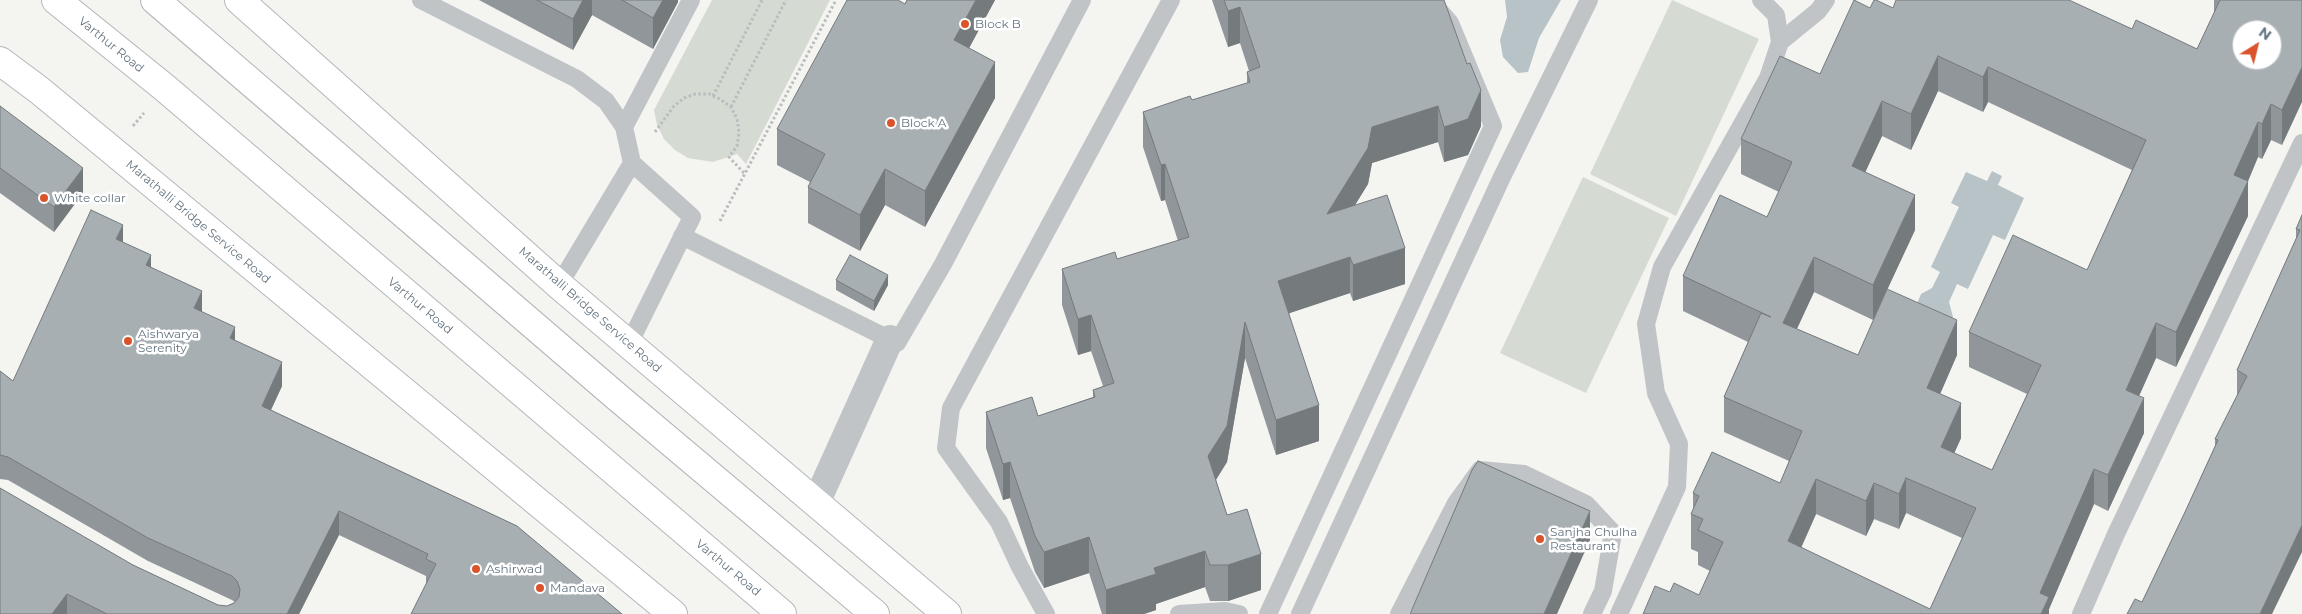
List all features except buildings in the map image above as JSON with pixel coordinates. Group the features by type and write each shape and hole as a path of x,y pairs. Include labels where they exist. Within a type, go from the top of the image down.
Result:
{"main road":[{"name":"Varthur Road","path":"56,0 165,88 782,614"},
{"path":"155,0 616,396 875,614"},
{"name":"Marathalli Bridge Service Road","path":"239,0 559,284 947,614"},
{"name":"Marathalli Bridge Service Road","path":"0,61 39,90 673,614"}],"street":[{"path":"816,503 890,339"}],"lane":[{"path":"421,0 577,79 606,101 624,127 632,163 692,216 629,344"},
{"path":"624,127 691,0"},
{"path":"682,236 897,343 943,264 1082,0"},
{"path":"1046,614 1020,567 999,522 946,448 950,408 1171,0"},
{"path":"1268,614 1493,126 1450,23 1430,0"},
{"path":"1300,614 1501,178 1589,0"},
{"path":"1619,614 1677,487 1679,444 1656,393 1646,324 1662,267 1768,78 1780,42 1776,15 1761,0"},
{"path":"1780,42 1818,11 1826,0"},
{"path":"2081,614 2116,534 2302,143"},
{"path":"559,284 632,163"},
{"path":"1399,614 1456,503 1480,470 1524,474 1586,504 1613,533 1603,591 1592,614"},
{"path":"1179,614 1225,611 1239,614"}],"path":[{"path":"713,96 762,0"},
{"path":"731,107 786,0"},
{"path":"719,224 836,0"},
{"path":"632,163 674,106 684,98 695,94 713,96 731,107 737,119 739,132 737,146 729,157 746,174"},
{"path":"128,131 144,113"}],"shaded area":[{"path":"712,0 830,0 746,164 737,154 713,162 688,158 675,150 664,139 657,125 654,110"},
{"path":"1505,0 1561,0 1539,38 1528,72 1518,73 1503,57 1500,40 1507,17"},
{"path":"1672,0 1759,39 1676,216 1590,174"},
{"path":"1992,171 2002,176 1998,185 2024,198 2005,240 1993,235 1968,289 1957,284 1949,302 1953,317 1945,338 1909,323 1921,294 1932,288 1940,272 1931,267 1959,207 1951,203 1966,172 1987,181"},
{"path":"1583,177 1669,218 1586,393 1500,353"}],"place":[{"name":"Block B","path":"965,24"},
{"name":"Block A","path":"891,123"},
{"name":"White collar","path":"44,198"},
{"name":"Aishwarya Serenity","path":"128,341"},
{"name":"Sanjha Chulha Restaurant","path":"1540,539"},
{"name":"Ashirwad","path":"476,569"},
{"name":"Mandava","path":"540,588"}]}
